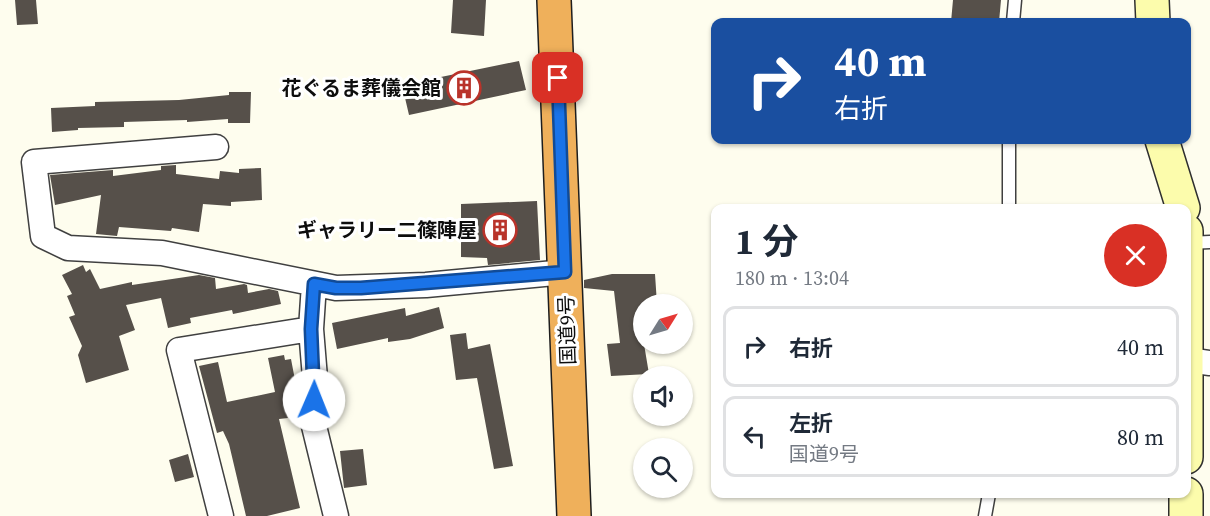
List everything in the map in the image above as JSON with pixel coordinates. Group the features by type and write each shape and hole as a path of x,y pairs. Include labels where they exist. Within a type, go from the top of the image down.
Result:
{"highway":[{"name":"国道9号","path":"554,0 574,516"}],"main road":[{"path":"1152,0 1153,18"},
{"path":"1163,144 1182,204"},
{"path":"1191,420 1199,361 1195,239"},
{"path":"1186,498 1186,516"}],"street":[{"path":"216,147 34,162 43,236 68,248 162,253 336,288 372,288 565,272"},
{"path":"314,284 311,329 315,378 313,422 336,516"},
{"path":"221,516 179,350 311,329"}],"lane":[{"path":"1013,18 1015,0"},
{"path":"1009,144 1009,204"},
{"path":"985,516 988,498"}],"building":[{"path":"15,0 36,0 38,24 17,25"},
{"path":"453,0 486,0 484,36 451,33"},
{"path":"953,0 1001,0 999,18 951,18"},
{"name":"花ぐるま葬儀会館","path":"519,61 526,90 409,115 402,85"},
{"path":"229,92 251,92 250,123 228,123 228,119 187,122 187,120 124,122 124,127 78,128 78,130 52,132 51,108 95,106 95,102 179,100 229,95"},
{"path":"176,165 176,174 219,179 220,171 239,173 239,169 261,168 262,200 231,202 231,206 203,204 199,232 172,228 171,231 119,227 117,236 96,234 101,195 55,205 50,175 113,170 113,176 161,170 161,166"},
{"name":"ギャラリー二篠陣屋","path":"537,201 540,260 488,265 487,258 461,257 461,204"},
{"path":"83,265 86,272 90,269 100,289 132,282 132,285 199,275 215,278 216,289 244,284 247,285 248,293 269,289 278,291 281,304 233,314 232,310 190,318 191,323 168,328 161,298 126,305 135,330 119,336 129,370 86,383 78,355 82,346 69,317 75,315 67,296 72,294 62,275"},
{"path":"612,274 655,274 656,294 633,294 633,354 646,354 648,366 633,366 633,375 611,376 607,344 620,343 614,291 584,288 584,280"},
{"path":"439,307 444,328 410,339 388,342 388,338 337,349 332,323 405,308 406,316"},
{"path":"466,333 468,349 490,344 513,466 494,469 477,378 456,380 450,335"},
{"path":"284,355 285,360 291,359 295,380 290,381 294,403 285,405 288,418 279,419 300,508 267,516 246,516 229,444 223,431 217,433 199,366 218,362 227,402 275,392 268,358"},
{"path":"363,449 367,485 344,488 340,451"},
{"path":"188,454 194,477 175,482 169,460"}],"place":[{"name":"花ぐるま葬儀会館","path":"464,88"},
{"name":"ギャラリー二篠陣屋","path":"500,230"}],"route":[{"path":"314,400 315,378 311,329 314,284 336,288 426,285 565,272 558,78"}]}
